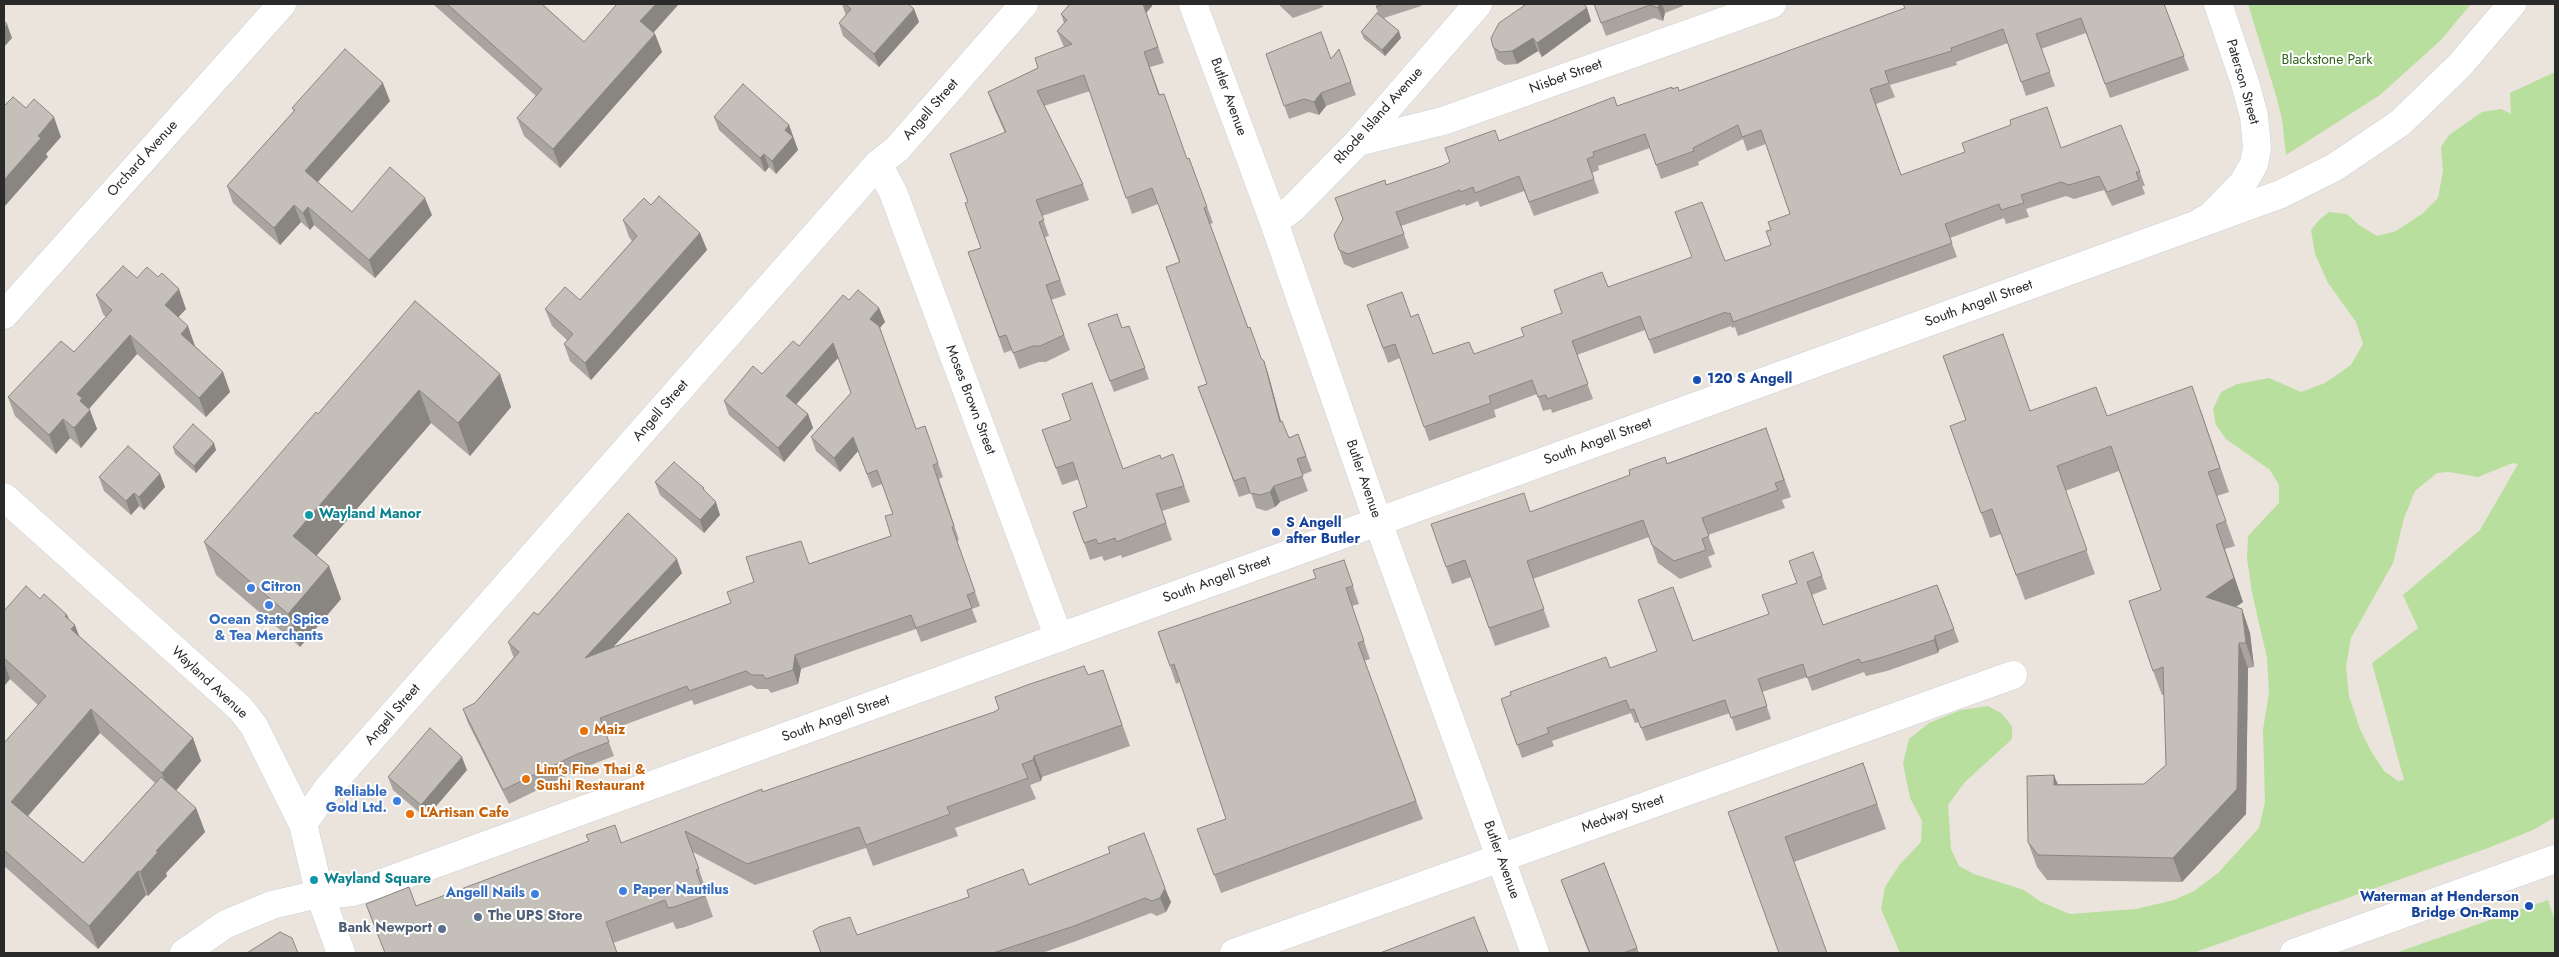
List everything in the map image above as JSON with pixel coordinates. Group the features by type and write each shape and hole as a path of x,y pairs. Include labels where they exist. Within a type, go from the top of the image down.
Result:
{"street":[{"name":"Orchard Avenue","path":"4,315 282,4"},
{"name":"Angell Street","path":"303,824 328,788 878,164 898,149 1024,4"},
{"name":"Butler Avenue","path":"1193,4 1274,222 1378,522 1535,953"},
{"name":"Rhode Island Avenue","path":"1274,222 1293,208 1358,142 1478,4"},
{"name":"Nisbet Street","path":"1358,142 1443,121 1772,4"},
{"name":"Paterson Street","path":"2194,226 2210,216 2234,194 2250,174 2257,148 2256,132 2245,82 2218,4"},
{"name":"South Angell Street","path":"320,895 353,892 385,882 2281,194 2335,167 2400,122 2460,66 2512,4"},
{"name":"Moses Brown Street","path":"878,164 893,192 1059,638"},
{"name":"Wayland Avenue","path":"4,497 240,708 254,726 303,824 320,895 341,953"},
{"name":"Medway Street","path":"1234,953 2012,675"},
{"path":"2294,953 2555,859"},
{"path":"184,953 219,929 248,913 289,900 320,895"}],"green space":[{"name":"Blackstone Park","path":"2248,4 2471,4 2441,40 2380,95 2286,155 2282,119"},
{"path":"2555,72 2555,817 2533,830 2488,848 2193,953 1900,953 1881,909 1885,887 1900,864 1921,842 1922,821 1910,798 1903,763 1909,739 1929,723 1961,710 1988,706 2001,713 2012,726 2012,739 1965,782 1948,805 1951,849 1959,866 1974,874 2024,890 2041,902 2070,914 2136,909 2174,900 2194,891 2218,873 2259,828 2265,802 2263,730 2269,692 2267,658 2252,593 2247,558 2248,536 2279,503 2279,485 2270,470 2226,439 2216,425 2213,409 2221,392 2237,384 2269,378 2301,392 2325,383 2351,365 2363,344 2356,322 2328,283 2315,254 2311,230 2329,212 2347,214 2359,225 2377,236 2396,231 2422,214 2438,198 2443,171 2441,147 2449,135 2482,112 2501,109 2511,114 2510,93","holes":["2513,463 2518,464 2480,530 2403,595 2418,628 2372,663 2404,780 2398,781 2384,771 2371,751 2360,729 2349,696 2346,666 2351,638 2393,563 2404,518 2415,491 2437,473 2449,472 2478,477"]},
{"path":"2548,900 2555,921 2555,953 2395,953"}],"building":[{"path":"447,4 542,4 584,42 617,4 656,4 640,21 655,34 553,149 517,118 542,89"},
{"path":"845,4 908,4 914,9 874,54 839,23 851,9"},
{"path":"1070,4 1143,4 1158,47 1144,52 1159,95 1164,94 1187,159 1189,158 1207,207 1204,208 1248,328 1250,327 1261,358 1264,361 1280,422 1282,421 1289,438 1298,434 1306,456 1297,459 1303,476 1274,486 1270,492 1260,495 1250,493 1245,477 1234,481 1198,387 1207,384 1166,267 1180,262 1152,188 1126,198 1084,75 1037,91 1083,184 1036,200 1044,220 1039,222 1060,280 1046,285 1064,335 1040,346 1033,346 1013,353 1006,335 999,337 968,252 981,248 965,203 968,202 950,154 1006,132 988,92 1038,68 1035,58 1072,44 1057,31 1067,20 1061,14"},
{"path":"1524,4 1584,4 1587,8 1537,43 1533,38 1512,51 1500,52 1493,47 1491,38 1499,23"},
{"path":"1594,4 1659,4 1658,8 1650,5 1601,23"},
{"path":"1903,4 2164,4 2184,56 2105,84 2081,18 2036,34 2050,72 2021,82 2003,29 1951,48 1952,51 1885,71 1889,83 1870,89 1901,175 1965,152 1962,143 2011,125 2010,120 2047,107 2061,148 2121,125 2140,172 2136,172 2139,180 2107,192 2099,176 2069,185 2061,182 2021,195 2024,203 2001,210 1999,204 1945,224 1952,243 1733,322 1730,313 1727,314 1726,312 1649,340 1640,316 1572,341 1588,384 1547,399 1546,395 1538,397 1532,380 1489,396 1491,403 1424,427 1395,344 1383,348 1367,305 1402,292 1411,317 1418,314 1433,354 1469,342 1474,354 1524,336 1521,328 1562,313 1554,290 1602,272 1608,287 1692,257 1675,212 1702,202 1725,261 1771,245 1766,231 1771,230 1768,222 1790,214 1761,130 1742,137 1738,125 1693,148 1694,151 1656,165 1645,134 1593,152 1594,156 1587,159 1594,179 1529,202 1519,176 1475,193 1473,187 1461,192 1460,190 1396,212 1404,234 1348,254 1339,250 1334,235 1343,219 1335,198 1385,180 1386,185 1442,166 1450,162 1445,148 1495,130 1499,141 1614,97 1617,106 1672,87 1672,89 1678,87 1679,91 1905,8"},
{"path":"1377,13 1399,31 1382,50 1361,32"},
{"path":"1321,32 1331,59 1339,49 1351,82 1321,93 1314,102 1304,99 1284,106 1266,54"},
{"path":"345,49 383,83 305,171 352,212 390,167 425,198 369,260 308,207 303,213 294,205 274,228 227,186 295,110 292,108"},
{"path":"743,84 789,125 785,130 793,137 772,161 764,154 760,158 714,117"},
{"path":"13,97 26,108 34,99 54,117 38,136 41,138 4,180 4,106"},
{"path":"659,196 700,233 585,363 564,344 573,334 545,309 565,287 580,300 637,236 623,220 644,198 651,205"},
{"path":"123,266 137,278 147,267 158,277 162,273 179,289 165,305 188,326 181,334 223,372 199,398 130,335 77,394 82,398 80,401 90,410 74,428 63,419 49,435 8,397 61,341 74,352 112,310 96,295"},
{"path":"858,290 879,308 870,319 879,326 916,429 925,426 938,463 933,465 975,592 967,595 972,608 916,628 911,615 795,655 793,670 766,679 763,675 752,675 746,671 689,691 687,686 600,718 609,742 575,755 503,790 463,709 475,703 519,652 508,642 534,612 538,615 628,513 677,559 585,658 731,603 727,592 754,582 746,557 801,541 809,564 891,536 885,516 893,514 877,470 867,474 853,437 834,458 811,437 851,393 833,343 786,396 808,414 778,448 724,401 753,366 762,374 793,341 799,346 843,295 849,300"},
{"path":"415,301 500,374 458,423 419,390 293,536 329,566 288,614 204,542"},
{"path":"1117,314 1122,328 1129,326 1145,368 1110,381 1088,324"},
{"path":"2003,334 2030,411 2096,387 2107,416 2192,386 2220,468 2208,472 2226,521 2216,525 2234,578 2206,597 2242,609 2246,643 2239,643 2237,789 2173,858 2038,855 2028,842 2027,776 2054,775 2054,785 2144,784 2166,765 2163,667 2153,671 2129,601 2161,590 2111,446 2057,466 2087,550 2016,575 1992,509 1981,513 1950,426 1966,420 1943,356"},
{"path":"1092,383 1123,469 1160,455 1161,459 1173,454 1184,486 1156,494 1166,523 1116,542 1115,538 1098,544 1096,539 1084,543 1073,512 1087,507 1073,462 1056,468 1042,430 1071,420 1062,394"},
{"path":"193,424 214,443 194,466 173,447"},
{"path":"1766,428 1784,480 1775,483 1778,490 1702,518 1709,536 1702,539 1706,550 1674,561 1652,545 1643,520 1527,561 1544,609 1489,628 1465,560 1446,567 1431,524 1524,493 1530,512 1630,475 1629,470 1665,457 1667,464"},
{"path":"128,446 160,474 139,497 134,493 126,501 99,477"},
{"path":"674,462 704,488 716,502 700,520 655,482"},
{"path":"1813,552 1822,576 1807,582 1823,625 1937,585 1954,629 1935,636 1934,640 1883,657 1861,663 1859,659 1807,678 1803,664 1758,679 1767,706 1731,718 1725,700 1641,728 1634,709 1630,710 1626,700 1547,728 1549,733 1517,745 1501,699 1511,695 1510,692 1606,657 1610,668 1657,651 1638,600 1673,587 1693,641 1769,614 1762,595 1797,583 1789,561"},
{"path":"1344,560 1353,586 1346,588 1364,641 1358,643 1416,801 1214,875 1197,829 1226,819 1174,664 1170,666 1158,632 1316,578 1313,570"},
{"path":"26,586 40,599 44,594 75,625 71,629 193,738 162,773 91,709 11,802 83,863 161,777 196,808 156,851 158,852 140,872 138,871 89,926 4,850 4,743 46,696 4,658 4,611"},
{"path":"1084,666 1088,675 1103,670 1122,725 1034,756 1033,760 1022,764 1028,778 947,807 950,814 866,845 859,827 747,864 685,831 699,869 696,870 705,896 668,908 665,900 606,922 617,953 385,953 366,904 409,887 416,906 589,841 586,835 615,825 621,843 762,789 762,792 994,712 999,709 995,697"},
{"path":"430,728 462,757 421,805 388,777"},
{"path":"1863,763 1877,804 1785,837 1827,953 1779,953 1728,812"},
{"path":"1144,833 1165,888 1160,898 1152,901 1145,898 1074,926 993,953 821,953 813,931 819,927 850,917 857,935 969,897 967,890 1023,869 1029,885 1110,853 1108,847"},
{"path":"1604,863 1637,948 1623,953 1590,953 1561,880"},
{"path":"1474,917 1488,953 1380,953"},
{"path":"280,932 292,938 298,953 247,953"}],"place":[{"name":"120 S Angell","path":"1697,380"},
{"name":"Wayland Manor","path":"309,515"},
{"name":"S Angell after Butler","path":"1276,532"},
{"name":"Citron","path":"251,588"},
{"name":"Ocean State Spice & Tea Merchants","path":"269,605"},
{"name":"Maiz","path":"584,731"},
{"name":"Lim's Fine Thai & Sushi Restaurant","path":"526,779"},
{"name":"Reliable Gold Ltd.","path":"397,801"},
{"name":"L'Artisan Cafe","path":"410,814"},
{"name":"Wayland Square","path":"314,880"},
{"name":"Paper Nautilus","path":"623,891"},
{"name":"Angell Nails","path":"535,894"},
{"name":"Waterman at Henderson Bridge On-Ramp","path":"2529,906"},
{"name":"The UPS Store","path":"478,917"},
{"name":"Bank Newport","path":"442,929"}]}
